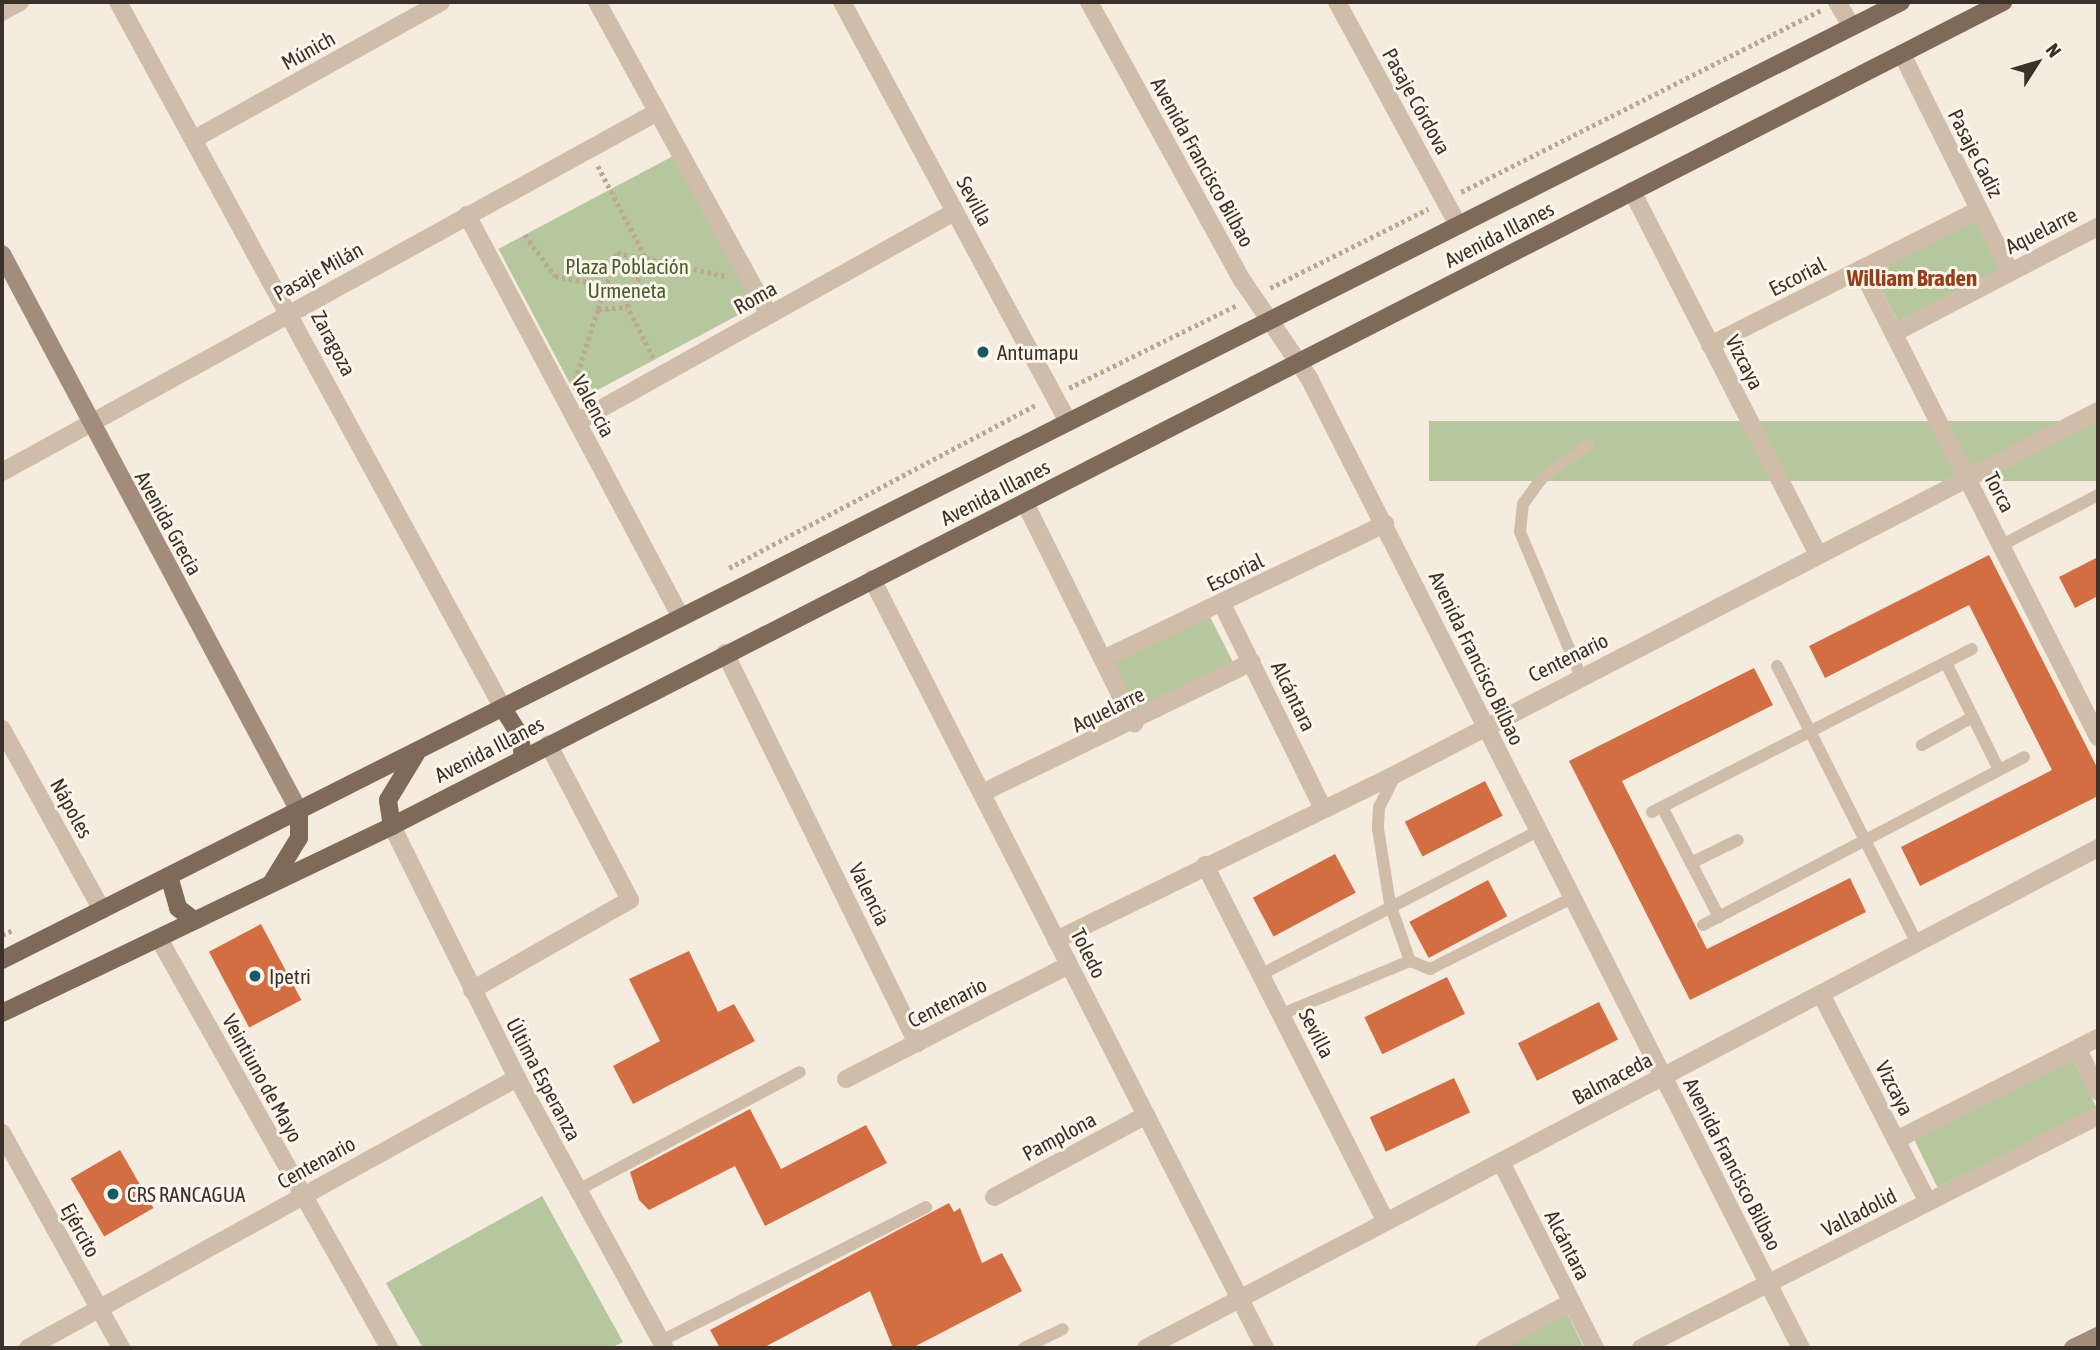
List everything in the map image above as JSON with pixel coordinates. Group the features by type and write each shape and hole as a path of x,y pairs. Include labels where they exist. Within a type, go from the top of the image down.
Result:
{"main road":[{"name":"Avenida Illanes","path":"2,960 504,710 1457,222 1901,2"},
{"name":"Avenida Illanes","path":"2,1013 391,826 2003,2"},
{"path":"504,710 520,736 523,758"},
{"path":"391,826 388,800 418,751"},
{"path":"270,885 299,838 299,811"},
{"path":"169,876 178,908 195,921"}],"street":[{"path":"2,12 20,2"},
{"name":"Zaragoza","path":"118,2 197,138 504,710"},
{"name":"Múnich","path":"197,138 441,2"},
{"path":"597,2 769,315"},
{"name":"Avenida Francisco Bilbao","path":"1089,2 1267,319 1298,361 1385,524 1801,1348"},
{"path":"1837,2 1852,27"},
{"name":"Sevilla","path":"845,3 1068,422"},
{"name":"Pasaje Córdova","path":"1341,3 1457,222"},
{"name":"Pasaje Cadiz","path":"1902,54 2010,272"},
{"name":"Pasaje Milán","path":"2,472 657,112"},
{"name":"Vizcaya","path":"1632,191 1818,554"},
{"name":"Escorial","path":"1710,345 1979,209"},
{"name":"Roma","path":"577,422 955,212"},
{"name":"Valencia","path":"467,215 681,618"},
{"name":"Aquelarre","path":"1894,333 2098,227"},
{"name":"Avenida Grecia","path":"2,254 89,424 299,811"},
{"name":"Torca","path":"1861,269 2098,737"},
{"name":"Centenario","path":"1056,940 1396,774 1484,723 1581,677 2098,411"},
{"path":"1025,503 1135,723"},
{"name":"Escorial","path":"1103,659 1385,524"},
{"name":"Toledo","path":"872,579 1265,1348"},
{"name":"Alcántara","path":"1222,604 1323,808"},
{"name":"Valencia","path":"725,653 918,1043"},
{"name":"Aquelarre","path":"982,793 1135,723 1252,662"},
{"name":"Nápoles","path":"2,729 102,910"},
{"path":"472,990 630,900 548,744"},
{"name":"Última Esperanza","path":"391,826 517,1078 663,1345"},
{"name":"Balmaceda","path":"1146,1348 2098,848"},
{"name":"Sevilla","path":"1205,865 1386,1222"},
{"name":"Veintiuno de Mayo","path":"159,939 389,1348"},
{"name":"Centenario","path":"845,1079 1069,965"},
{"name":"Vizcaya","path":"1821,994 1928,1202"},
{"path":"1896,1140 2098,1038"},
{"path":"2077,1049 2098,1091"},
{"name":"Centenario","path":"28,1348 517,1078"},
{"name":"Pamplona","path":"994,1197 1146,1115"},
{"name":"Valladolid","path":"1641,1348 2098,1116"},
{"name":"Ejército","path":"2,1133 121,1348"},
{"name":"Alcántara","path":"1501,1162 1595,1348"},
{"path":"1485,1348 1572,1302"},
{"path":"2073,1348 2098,1336"}],"lane":[{"path":"1581,677 1520,532 1523,504 1541,479 1588,445"},
{"path":"2002,545 2098,495"},
{"path":"1719,917 1691,863 1657,810 1811,734 1972,649"},
{"path":"1946,663 1999,770"},
{"path":"1777,666 1917,943"},
{"path":"1922,745 1973,717"},
{"path":"1703,925 1865,843 2024,757"},
{"path":"1396,774 1379,807 1390,904 1410,961"},
{"path":"1262,974 1390,904 1538,831"},
{"path":"1691,863 1738,840"},
{"path":"1282,1014 1410,961 1430,968 1572,898"},
{"path":"578,1190 800,1072"},
{"path":"663,1345 926,1207"},
{"path":"1024,1348 1063,1329"}],"path":[{"path":"589,149 646,258 627,307 662,375"},
{"path":"525,235 555,276 607,286"},
{"path":"577,422 575,382 617,253 750,282"},
{"path":"598,309 627,307"}],"green space":[{"name":"Plaza Población Urmeneta","path":"675,155 755,306 579,400 498,249"},
{"path":"1978,219 2003,269 1898,322 1873,273"},
{"path":"1429,421 2098,421 2098,481 1429,481"},
{"path":"1206,609 1235,665 1126,721 1097,664"},
{"path":"2072,1057 2097,1109 1937,1187 1912,1135"},
{"path":"542,1196 623,1342 611,1348 423,1348 386,1283"},
{"path":"1567,1313 1584,1348 1491,1348"}],"building":[{"path":"1989,555 2098,769 2098,796 1920,886 1901,847 2052,770 1969,605 1825,678 1809,646"},
{"path":"2098,557 2098,596 2075,608 2059,577"},
{"path":"1754,668 1773,705 1622,781 1707,949 1850,878 1866,912 1690,1000 1569,761"},
{"path":"1485,781 1503,816 1423,857 1405,822"},
{"path":"1335,854 1356,893 1274,937 1253,898"},
{"path":"1488,880 1507,916 1429,958 1409,922"},
{"name":"Ipetri","path":"261,924 301,1000 249,1028 209,952"},
{"path":"689,951 718,1012 734,1004 755,1041 633,1104 613,1066 660,1041 629,979"},
{"path":"1447,977 1465,1014 1382,1054 1364,1017"},
{"path":"1599,1002 1618,1039 1537,1081 1518,1043"},
{"path":"1454,1078 1470,1112 1386,1152 1370,1117"},
{"path":"750,1109 781,1169 866,1125 887,1163 765,1226 735,1166 649,1210 639,1200 630,1172"},
{"path":"120,1150 153,1208 104,1237 71,1178"},
{"path":"949,1203 954,1212 960,1208 982,1263 1002,1253 1022,1291 912,1348 893,1348 870,1291 763,1348 720,1348 710,1330"}],"place":[{"name":"Antumapu","path":"983,352"},
{"name":"Ipetri","path":"255,976"},
{"name":"CRS RANCAGUA","path":"113,1194"}],"district":[{"name":"William Braden","path":"1912,278"}]}
